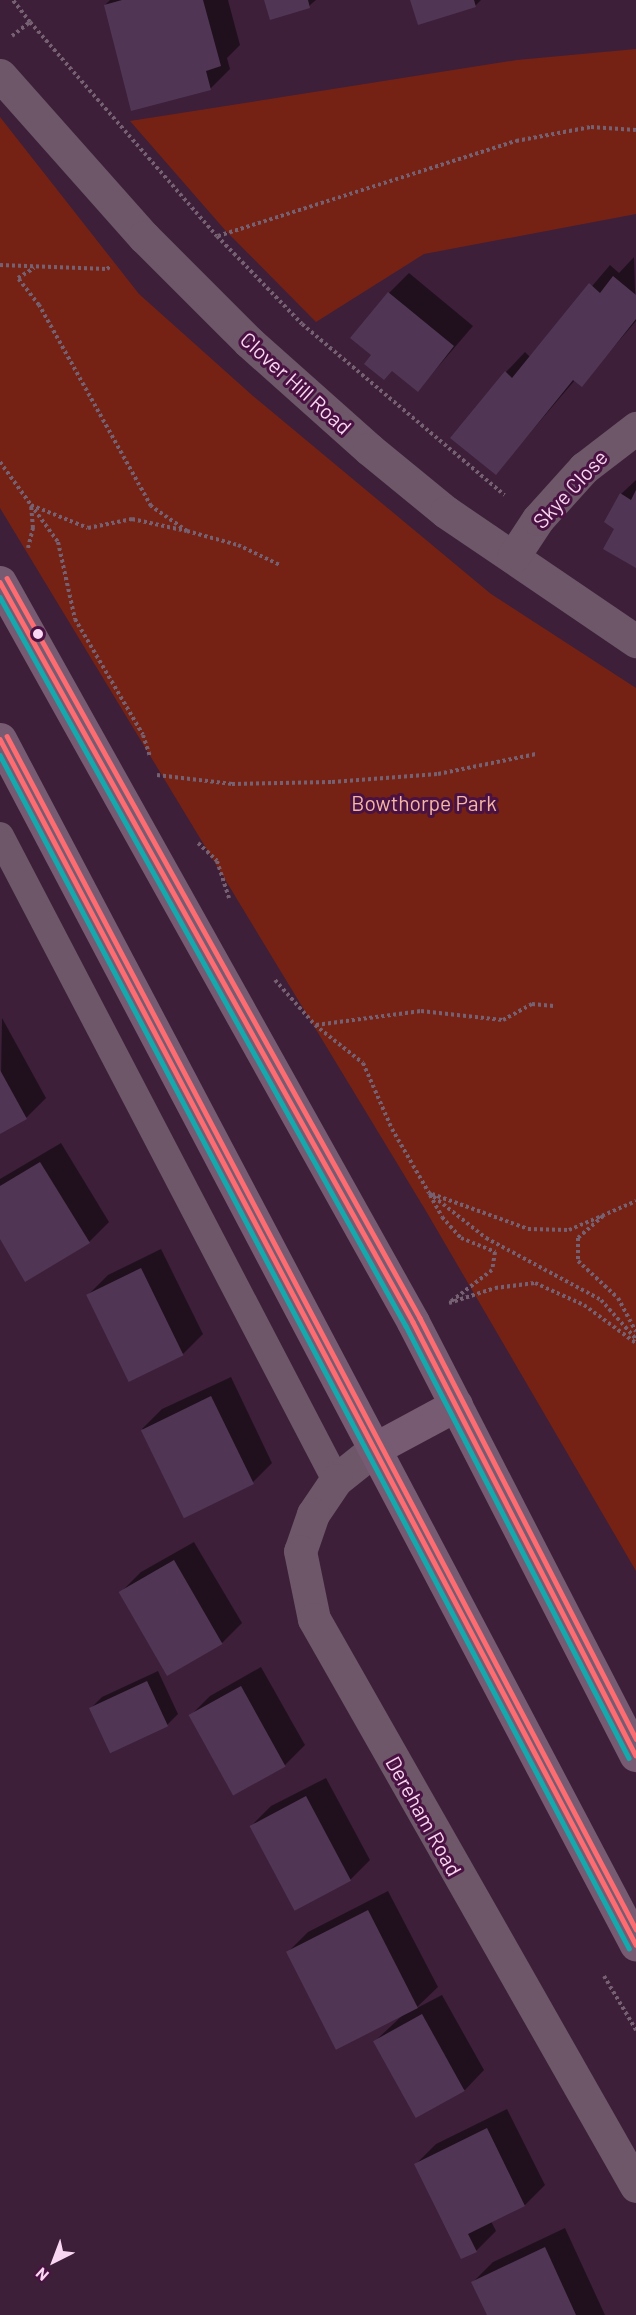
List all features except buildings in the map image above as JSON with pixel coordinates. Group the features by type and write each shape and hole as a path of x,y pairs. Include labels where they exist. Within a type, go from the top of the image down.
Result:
{"highway":[{"path":"0,582 456,1405 636,1755"},
{"path":"0,739 376,1448 569,1823 636,1945"},
{"path":"376,1448 456,1405"}],"street":[{"name":"Clover Hill Road","path":"0,75 144,237 249,342 369,449 446,512 636,641"},
{"name":"Skye Close","path":"513,557 538,519 584,468 636,428"},
{"name":"Dereham Road","path":"376,1448 336,1480 314,1514 300,1551 314,1619 636,2186"}],"lane":[{"path":"0,836 336,1480"}],"path":[{"path":"13,0 218,236 302,324 488,483 538,519"},
{"path":"8,39 30,22"},
{"path":"218,236 516,141 591,127 636,130"},
{"path":"0,265 107,269 144,237"},
{"path":"34,268 18,278 39,305 151,506 187,531"},
{"path":"0,462 58,542 75,620 143,735 161,785"},
{"path":"31,505 88,528 132,519 187,531 238,545 280,566"},
{"path":"94,750 107,742 124,760 156,775 232,784 332,782 438,774 537,754"},
{"path":"195,840 217,861 231,905"},
{"path":"270,973 315,1025 363,1063 392,1129 442,1216 462,1238 495,1252 492,1270 449,1303 495,1288 536,1283 584,1305 636,1341"},
{"path":"315,1025 421,1011 503,1020 532,1004 554,1006"},
{"path":"429,1193 528,1229 569,1230 636,1201"},
{"path":"429,1193 486,1238 601,1300 636,1341"},
{"path":"606,1214 578,1238 578,1261 618,1298 636,1332"}],"green space":[{"path":"636,49 636,214 424,254 316,322 225,230 130,121 517,60"},
{"name":"Bowthorpe Park","path":"0,117 139,294 253,396 491,594 636,688 636,1571 426,1211 0,508"}],"transit line":[{"path":"7,578 420,1318 636,1739"},
{"path":"0,582 413,1322 636,1755"},
{"path":"0,597 406,1326 629,1758"},
{"path":"7,736 636,1929"},
{"path":"0,739 636,1945"},
{"path":"0,755 629,1948"}]}
